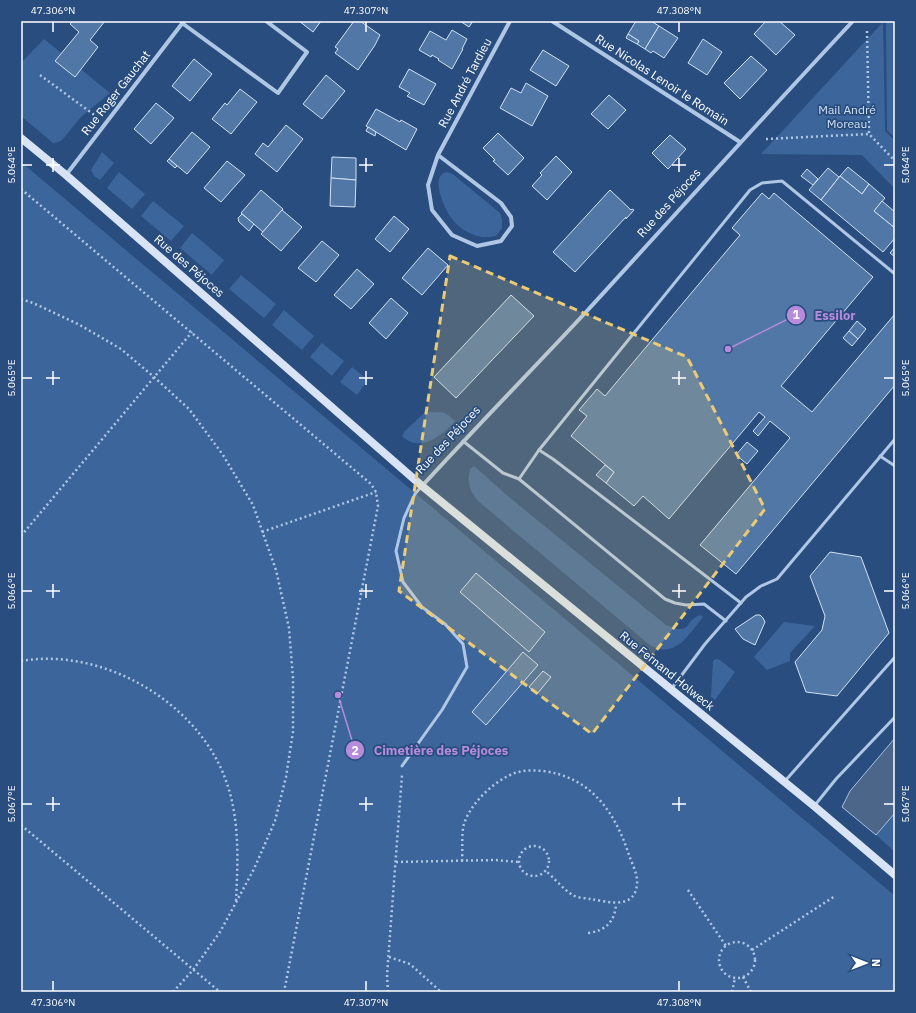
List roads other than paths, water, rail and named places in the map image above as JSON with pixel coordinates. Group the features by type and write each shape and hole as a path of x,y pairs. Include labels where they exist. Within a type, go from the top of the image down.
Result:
{"street":[{"name":"Rue Roger Gauchat","path":"66,175 183,22 278,94 307,52 266,21"},
{"name":"Rue André Tardieu","path":"438,155 501,203 511,217 512,226 501,241 477,246 452,235 432,210 428,185 438,155 510,21"},
{"name":"Rue Nicolas Lenoir le Romain","path":"552,21 740,142"},
{"name":"Rue des Péjoces","path":"21,138 66,175 422,486 591,306 740,142 853,21"},
{"name":"Rue Fernand Holweck","path":"422,486 814,806 895,875"}],"lane":[{"path":"519,479 539,450 750,190 762,183 782,181 895,274"},
{"path":"671,690 705,644 746,597 761,586 776,578 895,439"},
{"path":"463,441 503,473 519,479 665,599 675,604 704,604 726,620"},
{"path":"539,450 554,459 741,603"},
{"path":"880,456 895,466"},
{"path":"402,766 442,710 467,667 463,644 445,624 422,607 403,582 396,551 404,518 415,494 422,486"},
{"path":"784,782 895,657"},
{"path":"814,806 836,780 895,717"}],"place":[{"name":"Essilor","path":"728,349"},
{"name":"Cimetière des Péjoces","path":"338,695"}],"park label":[{"name":"Mail André Moreau","path":"847,117"}]}
